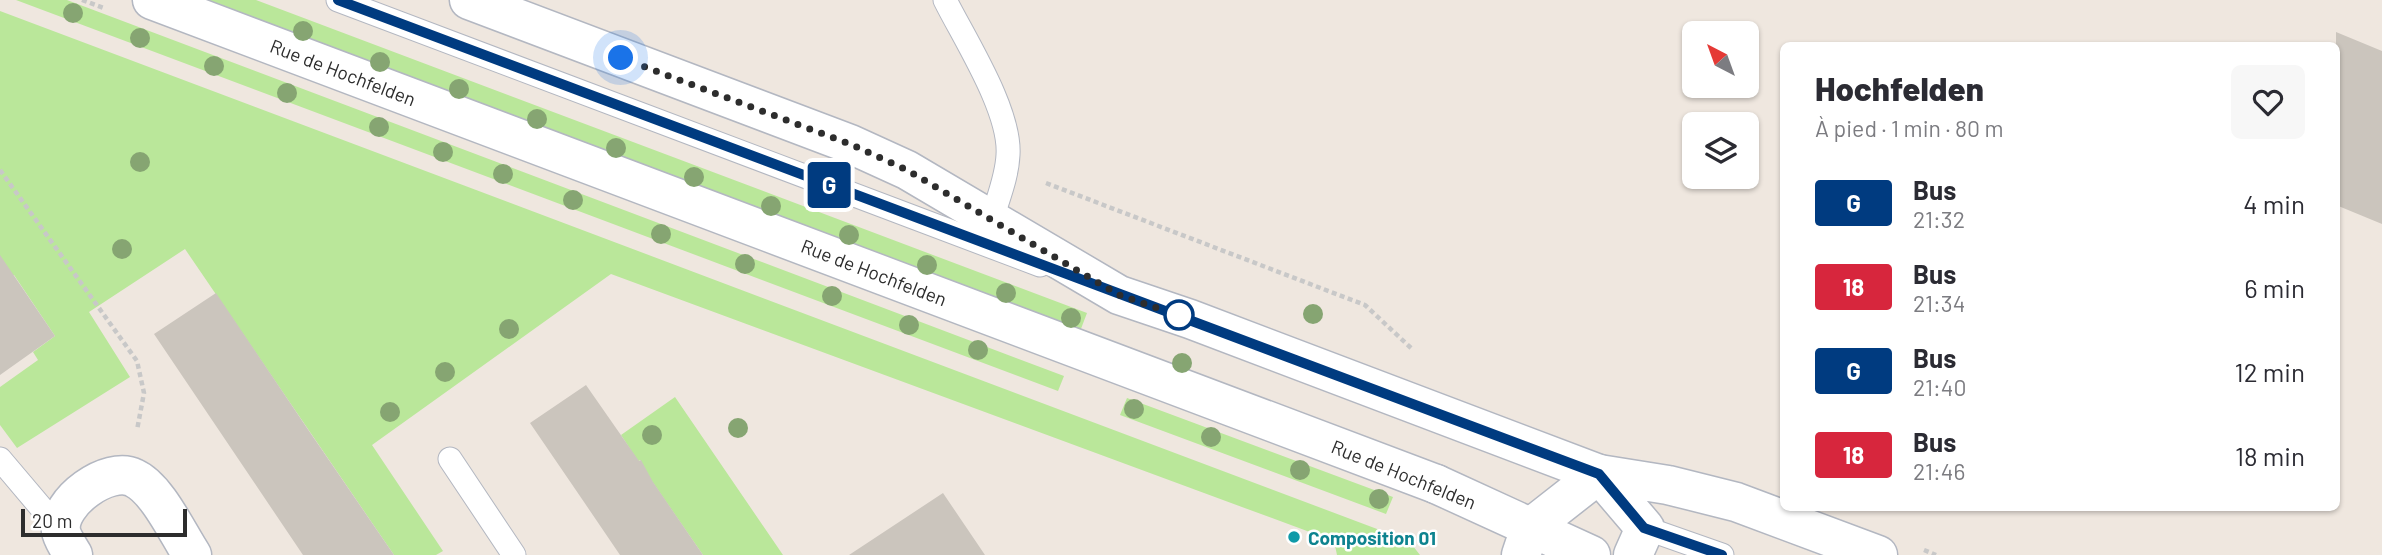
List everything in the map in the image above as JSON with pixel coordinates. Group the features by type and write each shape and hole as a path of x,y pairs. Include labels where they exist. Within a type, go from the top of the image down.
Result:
{"street":[{"name":"Rue de Hochfelden","path":"152,0 1436,484 1525,542 1591,555"},
{"path":"469,0 850,144 907,170 1119,295 1190,319 1599,474 1668,485 1736,502 1878,555"},
{"path":"67,543 63,514 74,499 104,479 124,474 147,486 192,555"},
{"path":"1599,474 1639,541"},
{"path":"1525,542 1599,474"}],"lane":[{"path":"338,0 1119,295"},
{"path":"945,0 991,90 1007,137 1007,168 992,219"},
{"path":"0,459 67,543"},
{"path":"450,459 514,555"},
{"path":"1639,541 1722,555"}],"path":[{"path":"1007,168 1365,305 1419,355"},
{"path":"0,170 138,360 144,393 135,441 124,474"}],"green space":[{"path":"16,0 67,0 1064,376 1058,391"},
{"path":"187,0 256,0 1087,313 1079,334"},
{"path":"0,11 1409,541 1420,555 1337,555 1334,541 611,274 372,445 443,551 436,555 394,555 185,249 89,312 130,377 17,448 0,425 0,387 38,360 33,352 55,336 14,275 0,276"},
{"path":"675,397 783,555 703,555 640,464 641,460 638,461 621,435"},
{"path":"1127,398 1393,497 1386,514 1120,415"}],"building":[{"path":"2336,32 2382,51 2382,224 2340,207 2340,42 2336,42"},
{"path":"0,255 55,336 0,375"},
{"path":"216,293 394,555 303,555 154,334"},
{"path":"586,385 639,461 641,460 703,555 620,555 530,423"},
{"path":"943,493 985,555 849,555"}],"bus line":[{"name":"G","path":"338,0 1599,474 1644,528 1722,555"}],"place":[{"name":"Composition 01","path":"1294,537"}],"route":[{"path":"621,58 850,144 907,170 1119,295 1190,319 1179,315"}]}
